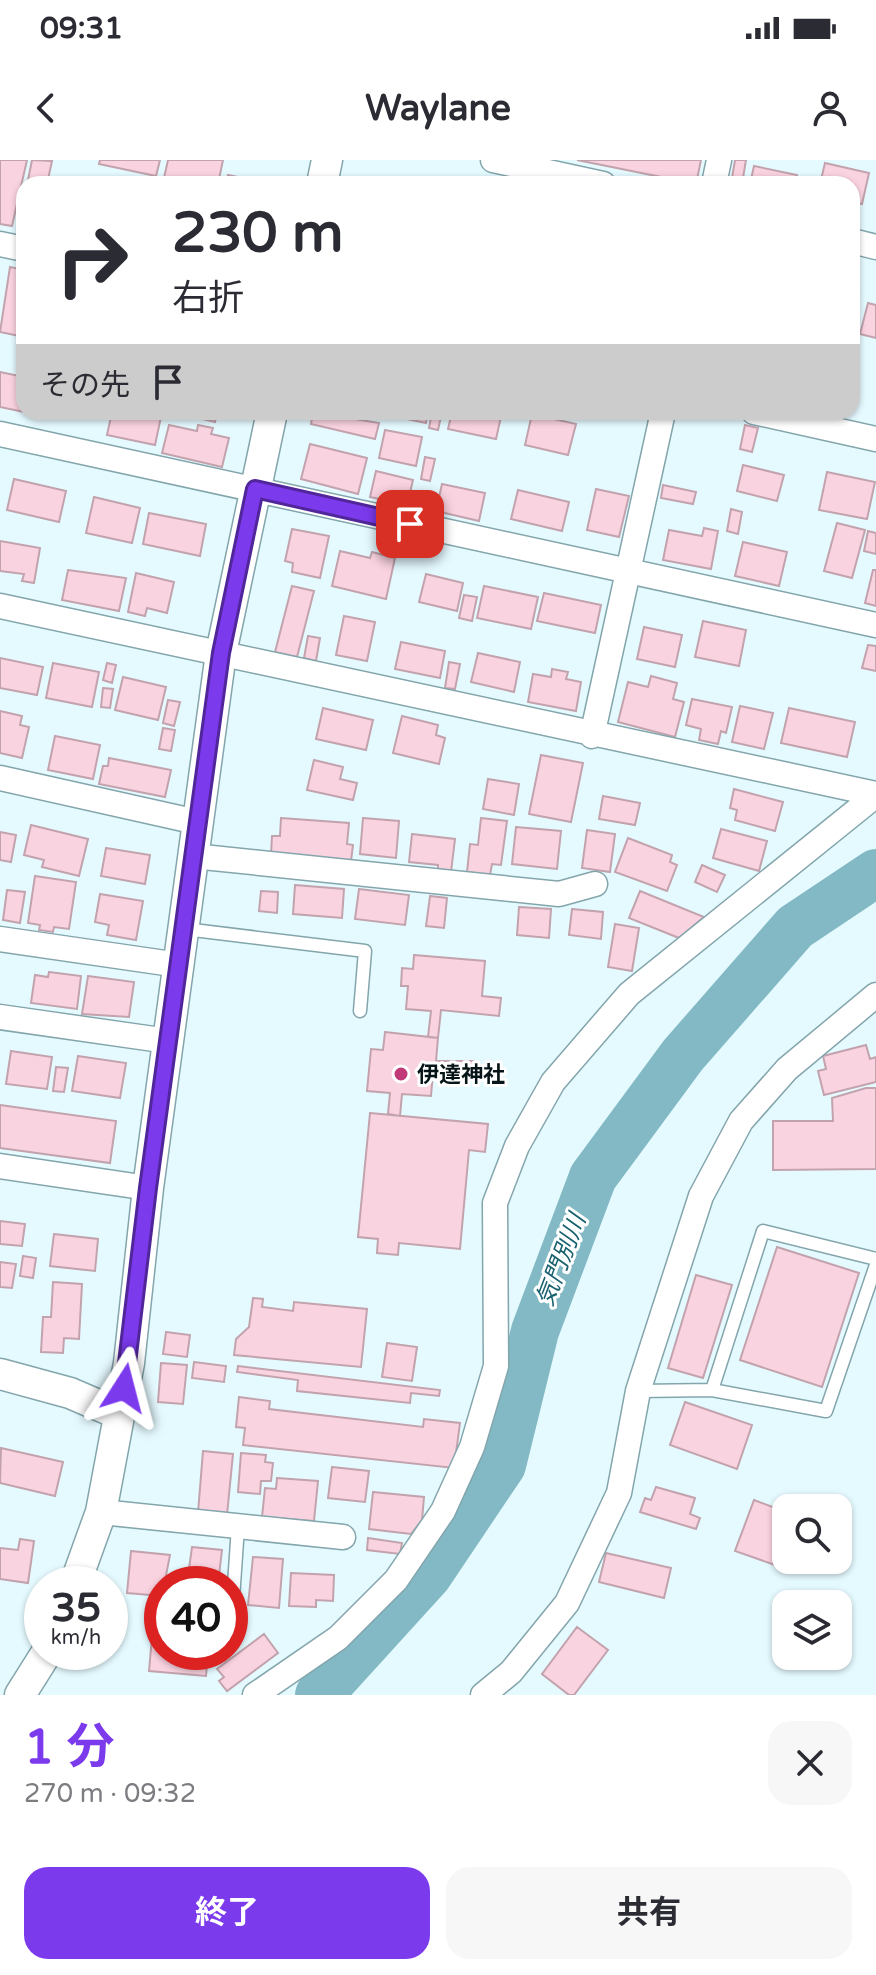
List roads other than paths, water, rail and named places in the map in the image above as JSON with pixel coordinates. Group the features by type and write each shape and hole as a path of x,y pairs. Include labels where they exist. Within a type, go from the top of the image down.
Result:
{"street":[{"path":"493,160 566,176"},
{"path":"82,1566 101,1512 129,1363 148,1188 221,653 270,420"},
{"path":"592,736 661,420"},
{"path":"790,420 876,439"},
{"path":"0,434 876,625"},
{"path":"0,606 592,736 876,794"},
{"path":"0,778 197,822"},
{"path":"255,1695 338,1638 396,1580 443,1511 472,1447 496,1366 495,1203 517,1146 553,1082 629,994 876,794"},
{"path":"193,856 559,894 595,884"},
{"path":"0,939 179,965"},
{"path":"483,1695 514,1684 567,1603 619,1493 638,1391 701,1196 741,1121 787,1069 876,995"},
{"path":"0,1017 168,1041"},
{"path":"0,1166 148,1188"},
{"path":"0,1374 70,1393 119,1414"},
{"path":"101,1512 343,1537"},
{"path":"24,1694 37,1670"}],"lane":[{"path":"184,929 365,951 360,1011"},
{"path":"638,1391 712,1390 826,1411 876,1262 763,1231 712,1390"},
{"path":"235,1566 238,1527"}],"waterway":[{"name":"気門別川","path":"319,1695 428,1575 502,1465 535,1331 593,1177 683,1055 795,927 876,873"}],"place":[{"name":"伊達神社","path":"401,1074"}]}
